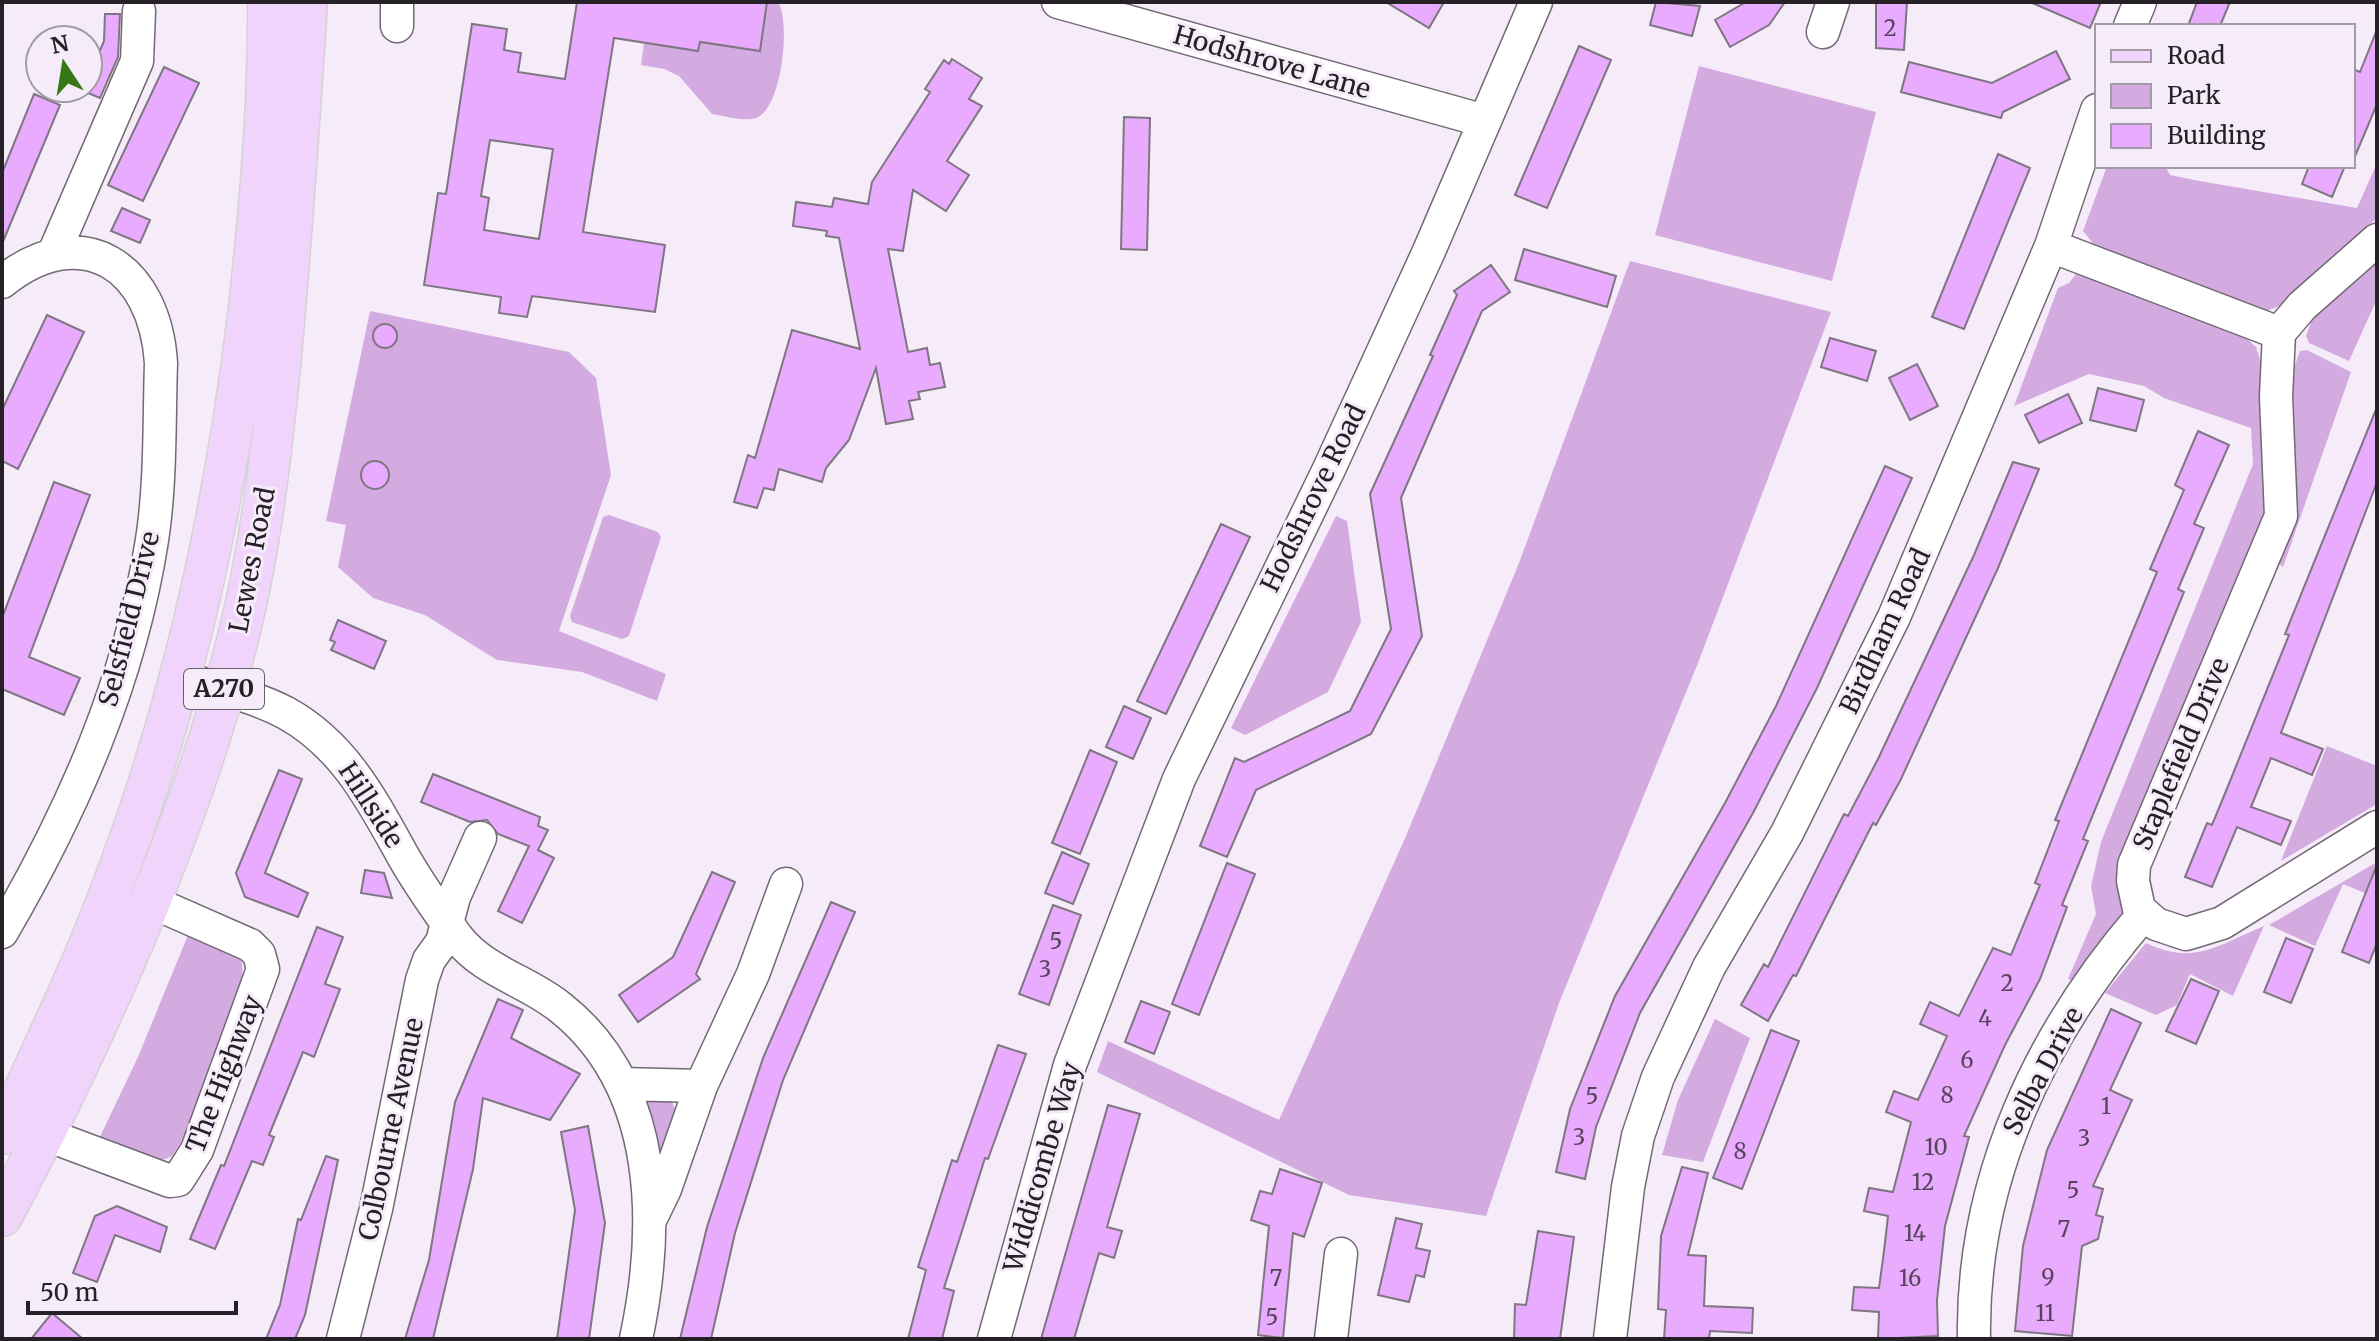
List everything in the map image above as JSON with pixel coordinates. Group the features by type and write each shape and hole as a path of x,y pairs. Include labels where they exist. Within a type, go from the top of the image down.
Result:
{"main road":[{"name":"Lewes Road","path":"2,1216 19,1130 93,941 163,745 182,678 237,403 264,174 268,2"},
{"name":"Lewes Road","path":"19,1130 152,902 224,690 240,633 269,469 291,250 307,2"}],"street":[{"name":"Hodshrove Lane","path":"1058,2 1485,121"},
{"name":"Hodshrove Road","path":"1094,995 1179,779 1329,469 1536,2"},
{"path":"2131,24 2140,2"},
{"path":"2,282 36,259 54,253 137,61 139,11"},
{"name":"Birdham Road","path":"1610,1339 1626,1201 1638,1136 1675,1035 1787,833 1894,617 2051,246 2095,116"},
{"path":"2051,246 2279,333 2302,306 2377,240"},
{"name":"Selsfield Drive","path":"2,932 51,847 101,731 120,675 147,564 157,482 161,363 159,337 150,306 137,285 114,266 81,253 54,253"},
{"name":"Staplefield Drive","path":"2143,915 2133,881 2137,857 2281,516 2276,397 2279,333"},
{"name":"Hillside","path":"182,678 289,715 344,760 386,819 403,857 448,924 481,962 544,996 571,1016 596,1042 622,1084 639,1131 651,1218 650,1264 636,1339"},
{"path":"2143,915 2173,932 2203,931 2232,917 2377,827"},
{"path":"448,924 454,897 480,838"},
{"name":"Hillside","path":"651,1218 665,1189 701,1086 753,974 786,884"},
{"name":"The Highway","path":"19,1130 170,1181 178,1180 184,1173 197,1150 262,974 261,959 255,949 237,938 152,902"},
{"name":"Selba Drive","path":"1974,1339 1978,1243 2010,1128 2045,1056 2079,1001 2143,915"},
{"name":"Colbourne Avenue","path":"343,1339 376,1209 422,980 448,924"},
{"name":"Widdicombe Way","path":"994,1339 1070,1065 1094,995"},
{"path":"622,1084 701,1086"},
{"path":"1331,1339 1341,1254"}],"green space":[{"path":"767,2 778,2 782,12 784,45 772,99 756,118 740,119 712,114 679,76 664,69 641,65 644,43 698,51 700,42 760,50"},
{"path":"1699,66 1876,112 1832,281 1655,235"},
{"path":"2377,163 2377,218 2285,304 2263,312 2095,246 2083,231 2106,168 2166,168 2170,175 2357,208"},
{"path":"2377,253 2377,299 2349,361 2309,343 2306,336 2311,322 2307,320"},
{"path":"1630,261 1831,312 1698,663 1559,1003 1486,1216 1349,1195 1097,1072 1108,1041 1279,1120 1406,836 1519,563"},
{"path":"2076,274 2086,274 2246,338 2256,347 2262,366 2295,365 2300,351 2307,350 2351,372 2283,567 2256,545 2131,917 2081,984 2068,979 2096,914 2091,886 2101,842 2253,464 2251,428 2164,398 2144,386 2089,374 2014,406 2058,288 2069,283"},
{"path":"370,311 569,352 596,378 611,475 559,631 666,674 657,701 582,672 497,660 425,615 373,598 338,567 346,525 326,521"},
{"path":"609,515 658,532 661,537 629,636 622,639 572,622 570,616 603,517"},
{"path":"1336,516 1347,521 1361,622 1328,692 1245,735 1231,728"},
{"path":"2327,746 2377,766 2377,804 2281,861"},
{"path":"2377,862 2377,898 2343,884 2315,946 2269,925"},
{"path":"2264,926 2233,996 2190,974 2177,1005 2156,1015 2105,993 2146,943 2163,950 2192,953 2219,946"},
{"path":"188,935 239,957 243,970 224,1044 185,1136 172,1156 158,1162 97,1143 138,1057"},
{"path":"1715,1019 1750,1038 1703,1162 1662,1155 1678,1100"},
{"path":"648,1100 671,1100 675,1109 661,1167 645,1104"}],"building":[{"path":"577,2 767,2 760,51 700,42 698,51 614,38 583,232 665,245 655,312 532,296 527,317 499,313 501,297 424,285 438,193 446,194 472,24 507,29 504,50 521,53 518,72 565,79","holes":["490,140 553,149 539,239 484,230 489,198 481,196"]},
{"path":"1386,2 1444,2 1429,28"},
{"path":"1656,2 1700,6 1692,36 1650,25"},
{"path":"1746,2 1785,2 1769,25 1730,47 1715,20"},
{"path":"1876,2 1907,2 1904,50 1876,48"},
{"path":"2030,2 2101,2 2090,28"},
{"path":"2197,2 2230,2 2221,24 2189,24"},
{"path":"105,14 120,14 118,57 104,89"},
{"path":"2376,32 2377,104 2355,156 2355,70 2360,72"},
{"path":"1579,46 1611,60 1547,208 1515,195"},
{"path":"2056,51 2070,79 2003,112 2001,118 1901,92 1909,62 1992,83"},
{"path":"952,59 982,78 969,99 982,106 947,161 969,175 946,211 913,190 903,251 888,249 908,352 927,348 930,365 940,363 945,387 918,392 920,399 909,401 913,419 886,424 876,368 849,440 826,468 822,482 779,469 774,490 764,488 757,508 734,502 748,455 755,458 792,330 860,349 839,238 826,236 827,231 793,226 796,202 832,207 834,198 868,204 872,182 930,92 925,89 944,60 949,64"},
{"path":"164,67 199,83 143,201 108,185"},
{"path":"30,104 60,105 2,244 2,173"},
{"path":"1124,117 1150,118 1147,250 1121,249"},
{"path":"1998,154 2030,168 1964,329 1932,317"},
{"path":"2308,168 2344,168 2332,197 2302,184"},
{"path":"122,208 150,220 140,243 111,231"},
{"path":"1524,249 1616,276 1607,307 1515,280"},
{"path":"1491,265 1510,292 1482,311 1401,498 1422,636 1371,734 1256,790 1227,857 1200,846 1235,758 1244,762 1350,711 1391,629 1370,494 1433,356 1430,355 1457,295 1454,291"},
{"path":"47,315 84,332 18,469 2,461 2,410"},
{"path":"385,324 394,327 397,336 394,345 385,348 376,345 373,336 376,327"},
{"path":"1830,338 1876,351 1867,381 1821,367"},
{"path":"1917,364 1938,406 1910,420 1889,378"},
{"path":"2098,388 2144,400 2136,431 2090,420"},
{"path":"2068,394 2082,423 2039,443 2025,415"},
{"path":"2377,407 2377,482 2281,733 2323,749 2312,775 2271,758 2251,807 2291,821 2281,845 2237,827 2212,887 2185,877 2207,823 2212,825 2226,791 2289,635 2285,634"},
{"path":"2198,431 2229,445 2194,524 2204,528 2178,589 2184,592 2083,839 2088,841 2062,905 2067,907 2040,979 2005,1045 1964,1136 1969,1137 1945,1226 1937,1300 1938,1336 1878,1339 1879,1312 1852,1310 1854,1287 1879,1288 1888,1216 1864,1211 1869,1188 1893,1192 1911,1122 1886,1112 1894,1091 1918,1100 1947,1036 1920,1024 1930,1002 1959,1016 1993,948 2011,955 2040,885 2035,883 2059,821 2055,820 2157,572 2150,569 2184,490 2175,485"},
{"path":"375,461 385,465 389,475 385,485 375,489 365,485 361,475 365,465"},
{"path":"2013,462 2039,469 1998,568 1901,779 1876,825 1873,823 1796,976 1793,975 1768,1021 1741,1005 1764,964 1768,967 1844,814 1848,816 1878,759 1974,555"},
{"path":"1885,466 1912,478 1817,688 1753,813 1640,1013 1596,1127 1585,1179 1556,1172 1570,1109 1615,996 1725,803 1776,706"},
{"path":"54,482 90,495 29,657 80,678 64,715 2,689 2,618"},
{"path":"1221,524 1250,537 1166,714 1137,701"},
{"path":"338,620 386,641 374,669 331,650 335,642 330,640"},
{"path":"1124,706 1151,718 1133,759 1106,747"},
{"path":"1090,750 1117,762 1080,854 1052,843"},
{"path":"279,770 302,779 265,873 308,893 298,917 245,897 236,873"},
{"path":"433,774 540,817 538,826 548,830 538,850 554,858 522,923 498,911 529,846 498,834 487,820 470,822 421,802"},
{"path":"1062,852 1089,864 1073,904 1045,893"},
{"path":"1227,863 1255,874 1199,1015 1172,1004"},
{"path":"2376,867 2377,943 2369,963 2342,952"},
{"path":"365,870 384,873 392,898 361,893"},
{"path":"712,872 735,882 696,974 700,979 638,1022 619,995 673,957"},
{"path":"831,902 855,912 783,1080 735,1233 711,1339 680,1339 707,1227 763,1058"},
{"path":"1053,905 1081,915 1049,1005 1019,994"},
{"path":"317,927 343,937 325,984 340,989 314,1057 303,1052 269,1135 274,1137 263,1165 252,1161 215,1249 190,1239 221,1165 224,1166"},
{"path":"2286,938 2313,949 2291,1003 2264,992"},
{"path":"2191,979 2219,991 2196,1044 2166,1031"},
{"path":"498,999 523,1010 511,1038 580,1074 550,1120 483,1098 473,1169 433,1339 405,1339 429,1260 455,1102"},
{"path":"1141,1001 1170,1012 1154,1054 1125,1042"},
{"path":"2111,1009 2141,1023 2110,1090 2132,1100 2093,1186 2103,1189 2096,1215 2103,1217 2098,1239 2082,1246 2072,1336 2015,1331 2023,1246 2047,1150"},
{"path":"1771,1030 1799,1041 1742,1189 1713,1178"},
{"path":"998,1045 1026,1054 988,1159 985,1158 944,1288 954,1291 942,1339 908,1339 926,1270 918,1267 952,1160 957,1162"},
{"path":"1108,1105 1140,1114 1107,1227 1122,1231 1114,1258 1099,1253 1074,1339 1041,1339"},
{"path":"588,1126 605,1223 589,1339 557,1339 575,1210 561,1132"},
{"path":"326,1156 338,1160 305,1315 295,1339 266,1339 280,1305 298,1219 301,1220"},
{"path":"1682,1167 1708,1173 1688,1255 1706,1256 1704,1306 1753,1308 1752,1333 1710,1331 1709,1339 1664,1339 1666,1310 1658,1309 1661,1236"},
{"path":"1280,1169 1322,1183 1304,1237 1293,1233 1283,1338 1258,1335 1269,1226 1251,1220 1260,1191 1272,1194"},
{"path":"117,1206 167,1227 160,1252 115,1235 97,1282 73,1273 95,1216"},
{"path":"1396,1218 1422,1224 1416,1248 1430,1251 1424,1277 1416,1275 1409,1302 1378,1295"},
{"path":"1538,1231 1574,1237 1560,1339 1514,1339 1515,1304 1526,1305"},
{"path":"52,1313 83,1339 31,1339"}]}
